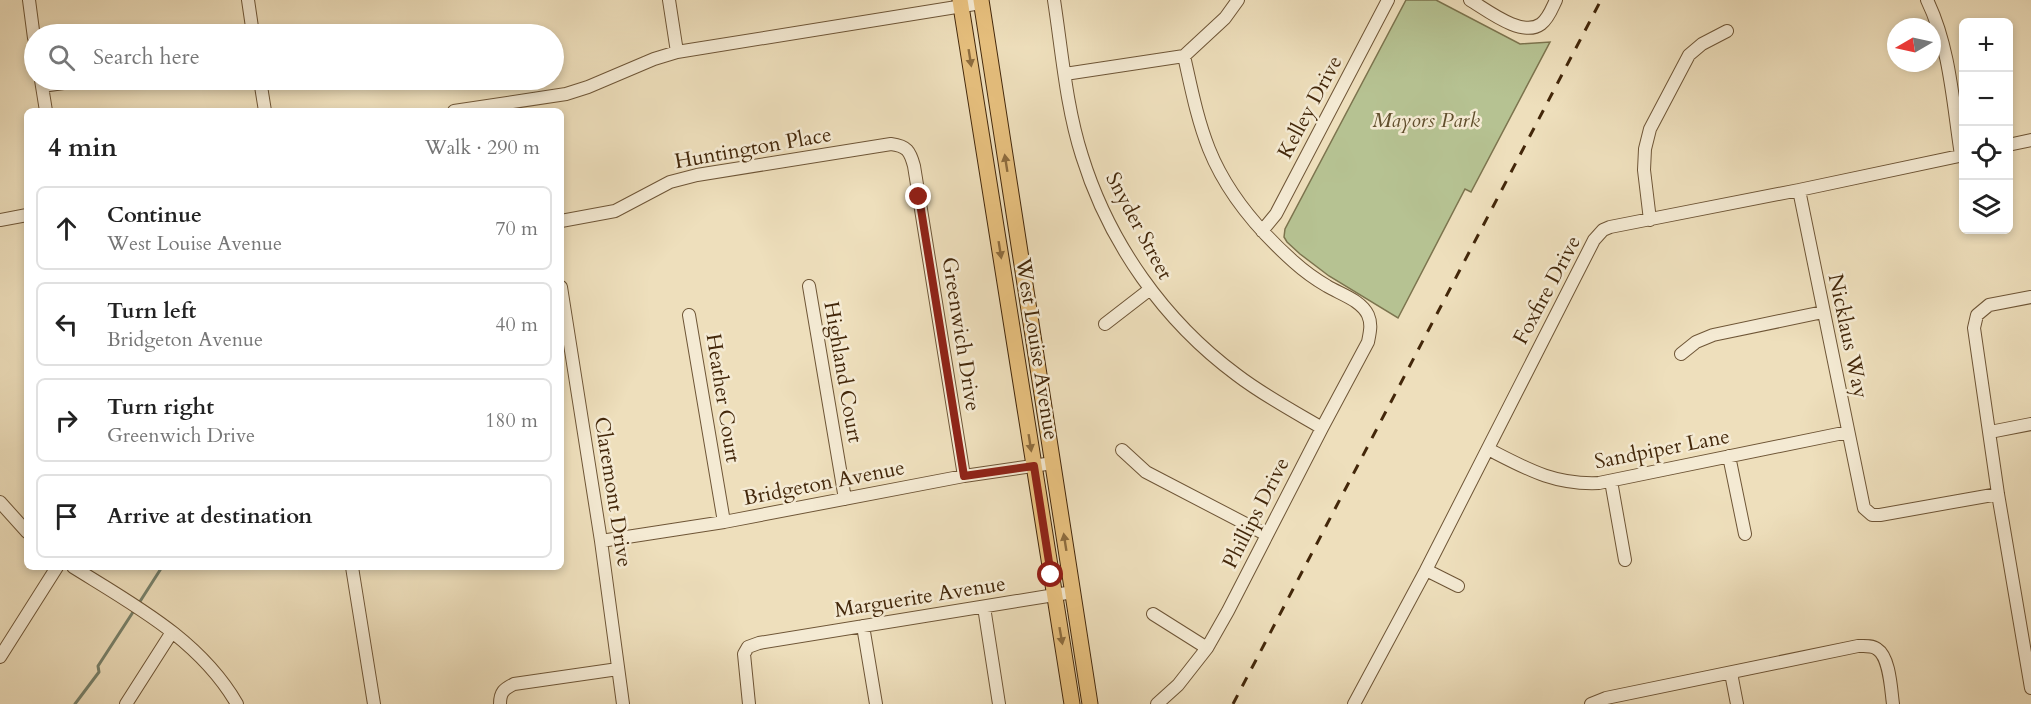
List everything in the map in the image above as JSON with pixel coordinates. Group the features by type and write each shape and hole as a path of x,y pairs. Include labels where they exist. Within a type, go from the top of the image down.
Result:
{"main road":[{"name":"West Louise Avenue","path":"981,1 1090,704"},
{"name":"West Louise Avenue","path":"961,3 1072,704"}],"street":[{"path":"28,0 32,24"},
{"path":"248,0 252,24"},
{"path":"669,0 677,52"},
{"name":"Snyder Street","path":"1053,0 1073,122 1082,157 1118,240 1149,290 1194,339 1235,375 1267,397 1322,428"},
{"path":"1065,74 1184,56 1225,18 1238,0"},
{"name":"Kelley Drive","path":"1262,231 1276,214 1388,0"},
{"path":"1470,0 1523,29 1540,25 1547,18 1556,0"},
{"path":"1927,0 1936,18 1959,138"},
{"path":"474,108 566,94 677,52 981,1"},
{"path":"1650,220 1644,170 1645,149 1650,129 1689,55 1702,44 1726,31"},
{"path":"1184,56 1197,113 1209,150 1231,192 1262,231"},
{"path":"43,90 46,108"},
{"path":"262,90 265,108"},
{"path":"2013,144 2031,140"},
{"name":"Huntington Place","path":"564,220 615,211 670,182 697,175 891,144 903,146 910,152 919,197"},
{"name":"Foxfire Drive","path":"1354,704 1426,570 1594,240 1603,230 1959,156"},
{"name":"Nicklaus Way","path":"1799,190 1864,508 1872,514 1880,515 1998,494"},
{"name":"Greenwich Drive","path":"919,197 964,476"},
{"path":"0,220 24,216"},
{"name":"Phillips Drive","path":"1157,704 1178,685 1207,648 1368,342 1371,328 1369,316 1365,310 1358,303 1325,286 1299,266 1262,231"},
{"name":"Highland Court","path":"809,286 845,499"},
{"path":"1105,324 1149,290"},
{"path":"2031,297 1989,305 1977,315 1974,328 1998,494 2031,688"},
{"path":"1681,354 1696,342 1713,334 1823,312"},
{"name":"Heather Court","path":"689,315 724,522"},
{"name":"Claremont Drive","path":"565,342 601,541 623,704"},
{"path":"1990,432 2031,424"},
{"name":"Sandpiper Lane","path":"1488,449 1534,472 1577,484 1611,481 1848,432"},
{"path":"1122,450 1146,472 1267,535"},
{"path":"1729,456 1745,534"},
{"name":"Bridgeton Avenue","path":"601,541 724,522 964,476 1053,463"},
{"path":"1611,481 1625,560"},
{"path":"0,502 24,529"},
{"path":"0,657 55,570"},
{"path":"78,570 191,646 206,660 237,704"},
{"path":"352,570 374,704"},
{"path":"1426,570 1458,586"},
{"name":"Marguerite Avenue","path":"749,704 744,654 748,647 759,643 1073,592"},
{"path":"984,607 999,704"},
{"path":"1153,614 1207,648"},
{"path":"863,626 876,704"},
{"path":"126,704 172,633"},
{"path":"1591,704 1605,698 1858,646 1871,646 1881,653 1886,661 1893,704"},
{"path":"500,704 500,696 504,689 514,684 618,669"},
{"path":"1731,673 1737,704"}],"green space":[{"name":"Mayors Park","path":"1406,0 1436,0 1520,44 1550,42 1471,192 1465,189 1398,318 1329,276 1300,254 1284,237 1285,229"}],"waterway":[{"path":"139,603 160,570"},
{"path":"75,704 99,672 98,666 135,609"}],"railway":[{"path":"1233,704 1601,0"}],"route":[{"path":"919,197 964,476 1034,466 1051,575"}]}
